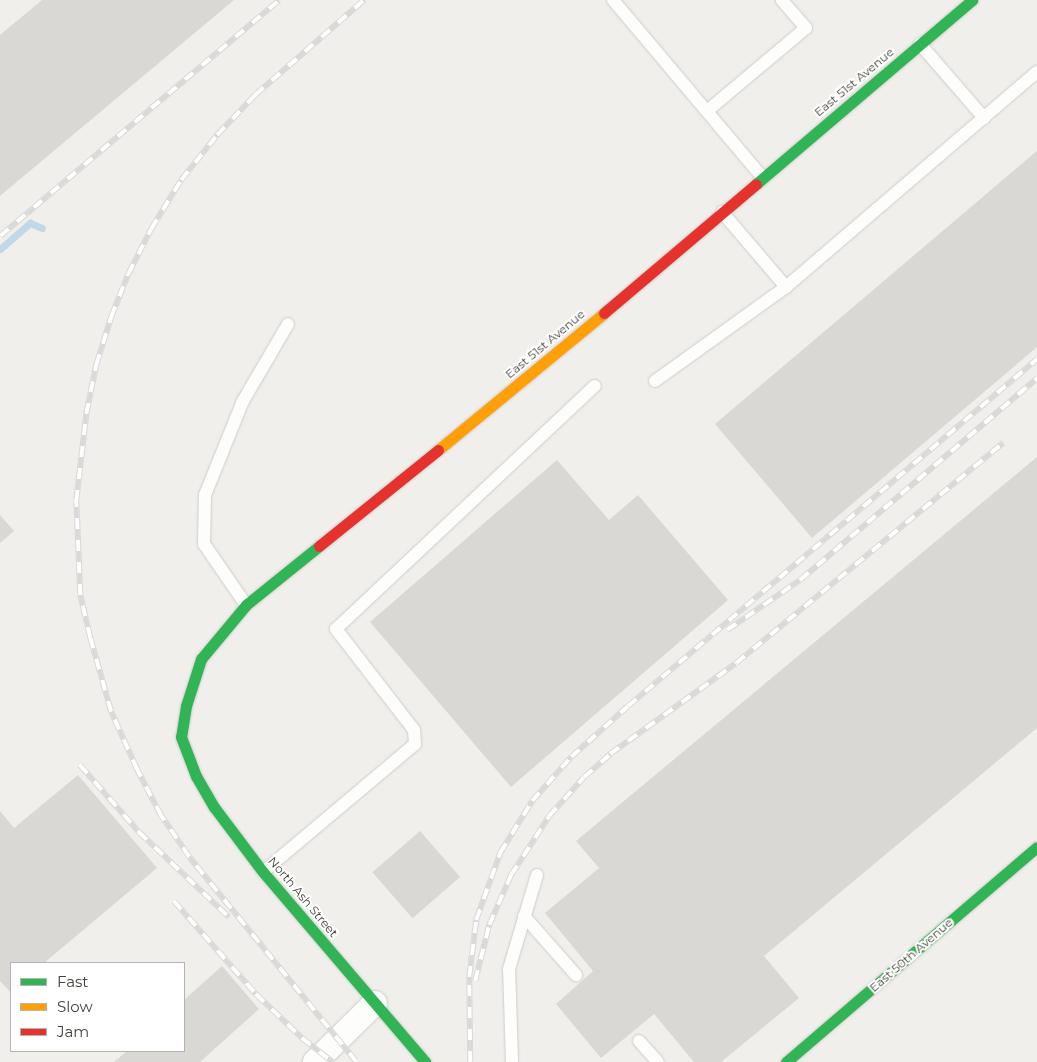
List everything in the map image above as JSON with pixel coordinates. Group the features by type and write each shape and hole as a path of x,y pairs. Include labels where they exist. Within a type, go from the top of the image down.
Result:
{"street":[{"name":"East 51st Avenue","path":"181,737 186,706 201,659 246,605 556,354 972,0"},
{"name":"North Ash Street","path":"181,737 196,776 214,807 263,872 424,1062"},
{"name":"East 50th Avenue","path":"786,1062 1037,847"},
{"path":"315,1062 375,1003"}],"lane":[{"path":"613,0 763,178"},
{"path":"707,111 806,28 782,0"},
{"path":"920,44 984,118"},
{"path":"655,381 786,287 1037,72"},
{"path":"722,212 786,287"},
{"path":"246,605 204,544 205,495 243,401 288,324"},
{"path":"263,872 415,744 414,730 336,629 595,386"},
{"path":"512,1062 509,969 536,875"},
{"path":"524,916 576,975"},
{"path":"639,1041 658,1062"}],"building":[{"path":"42,0 234,0 0,196 0,35"},
{"path":"1037,151 1037,347 812,538 715,424"},
{"path":"1037,457 1037,728 764,956 799,998 721,1062 694,1062 654,1014 601,1058 556,1004 593,971 545,913 599,868 576,841"},
{"path":"557,460 609,520 638,495 728,600 511,787 370,622"},
{"path":"0,515 14,531 0,543"},
{"path":"78,775 157,868 45,962 10,962 10,992 0,981 0,811 14,828"},
{"path":"420,831 460,877 412,918 372,872"},
{"path":"222,966 259,1009 200,1062 114,1062 126,1052 185,1052 185,999"}],"waterway":[{"path":"0,249 30,223 42,228"}],"railway":[{"path":"0,236 279,0"},
{"path":"356,1062 189,857 161,816 137,770 111,712 80,595 76,501 86,414 96,365 111,317 128,274 151,229 181,180 217,135 255,95 364,0"},
{"path":"470,1062 469,977 476,920 500,853 532,801 571,757 628,706 1037,359"},
{"path":"727,630 800,580 1037,378"},
{"path":"475,981 489,925 511,875 549,816 584,777 610,754 736,663 1003,443"},
{"path":"80,765 139,832 229,917"},
{"path":"174,901 256,994 302,1038 333,1062"}],"traffic: fast":[{"path":"756,184 972,0"},
{"path":"319,546 246,605 201,659 186,706 181,737 196,776 214,807 263,872 425,1062"},
{"path":"786,1062 1037,847"}],"traffic: slow":[{"path":"438,450 604,313"}],"traffic: jam":[{"path":"604,313 756,184"},
{"path":"319,546 438,450"}]}
